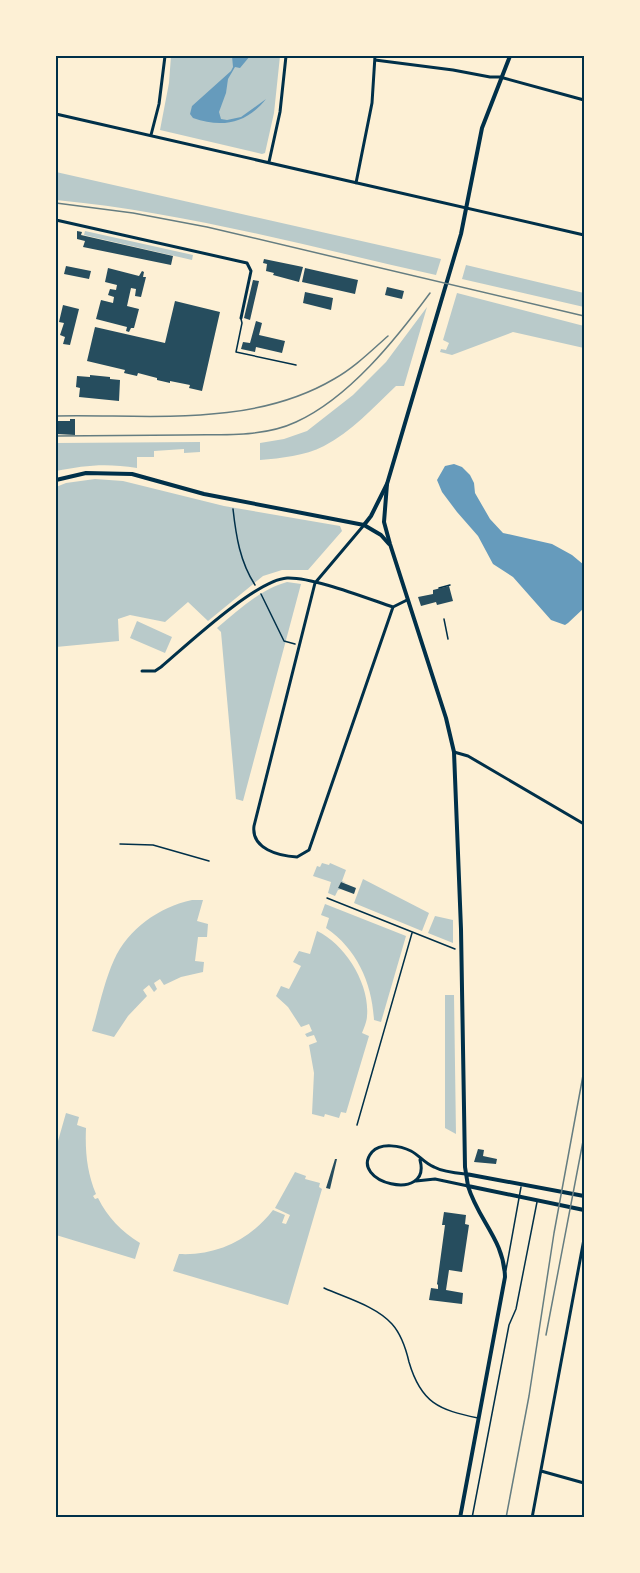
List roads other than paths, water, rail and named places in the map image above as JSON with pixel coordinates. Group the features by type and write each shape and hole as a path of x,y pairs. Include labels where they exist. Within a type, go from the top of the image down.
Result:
{"main road":[{"path":"364,525 372,516 387,484 453,262 482,128 510,56"},
{"path":"56,480 86,473 123,473 225,499 364,525 381,535 390,544"},
{"path":"387,484 384,522 446,718 454,752 461,929 466,1174 477,1208 499,1247 505,1277 460,1518"},
{"path":"466,1174 585,1196"},
{"path":"468,1186 583,1210"}],"street":[{"path":"151,135 161,92 165,56"},
{"path":"269,162 280,112 286,56"},
{"path":"356,183 368,131 375,58 500,77 585,100"},
{"path":"56,114 585,235"},
{"path":"56,220 247,263 251,271 241,318"},
{"path":"364,525 315,583 253,832 257,842 266,849 297,857 309,850 393,607"},
{"path":"142,671 154,671 161,667 249,595 267,584 287,578 302,579 393,607 408,600"},
{"path":"454,752 468,756 585,824"},
{"path":"466,1174 435,1168 420,1160 410,1150 386,1146 376,1149 368,1160 369,1170 377,1179 401,1185 435,1179 468,1186"},
{"path":"414,1182 421,1170 420,1160"},
{"path":"531,1518 585,1239"},
{"path":"541,1471 585,1483"}],"lane":[{"path":"241,318 242,324 236,352 296,365"},
{"path":"120,844 153,845 209,861"},
{"path":"505,1277 522,1185"},
{"path":"472,1518 509,1325 516,1310 537,1201"},
{"path":"324,1288 384,1316 394,1326 405,1346 414,1378 437,1407 479,1419"}],"water":[{"path":"232,56 250,56 240,68 235,67 228,79 219,112 221,119 241,117 266,99 250,114 233,122 214,123 193,118 190,114 192,106 231,71"},
{"path":"454,464 462,467 470,475 475,493 490,519 503,533 552,544 584,565 584,608 568,623 565,625 551,620 513,577 493,564 478,536 442,492 437,480 445,466"}],"tram line":[{"path":"506,1518 584,1070"},
{"path":"546,1335 584,1136"}],"railway":[{"path":"56,203 133,213 207,227 584,316"},
{"path":"56,436 241,434 283,427 316,411 353,383 387,348 430,293"},
{"path":"56,416 198,415 234,412 268,405 302,395 341,375 388,336"}]}
